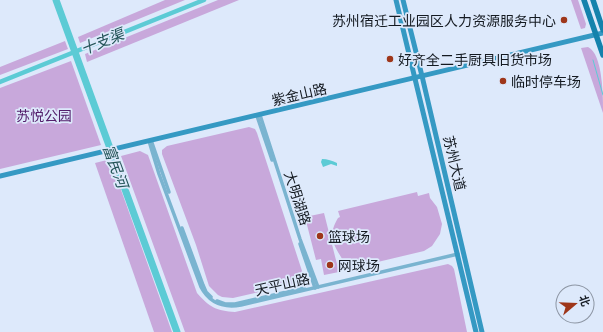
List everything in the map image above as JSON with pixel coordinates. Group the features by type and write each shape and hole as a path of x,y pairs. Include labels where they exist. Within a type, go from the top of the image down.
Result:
{"main road":[{"path":"584,0 603,55"},
{"path":"593,0 603,30"}],"street":[{"name":"苏州大道","path":"396,0 416,77 476,332"},
{"name":"苏州大道","path":"403,0 482,332"},
{"name":"紫金山路","path":"0,176 603,33"},
{"name":"大明湖路","path":"258,115 316,286"},
{"name":"天平山路","path":"150,140 205,292 215,300 230,304 463,252"}],"green space":[{"path":"165,0 185,0 80,43 78,37"},
{"path":"218,0 239,0 87,62 85,54"},
{"path":"571,0 578,0 586,24 585,28 581,29"},
{"path":"65,41 68,49 0,75 0,67"},
{"path":"588,47 593,51 597,58 601,77 603,113 581,48"},
{"name":"苏悦公园","path":"71,61 101,145 0,169 0,88"},
{"path":"249,127 255,129 257,133 303,274 302,281 233,298 222,297 209,286 196,245 162,154 162,150 167,146"},
{"path":"140,151 148,155 197,293 210,305 223,311 235,312 448,264 454,269 467,332 185,332 121,156"},
{"path":"107,160 111,162 172,332 154,332 95,163"},
{"path":"417,192 418,196 429,193 430,198 437,207 442,224 440,234 432,246 424,251 344,270 342,258 333,243 332,238 333,229 338,218 340,217 338,211"},
{"name":"篮球场","path":"324,213 339,272 324,275 321,259 316,260 305,217"}],"water":[{"path":"322,159 335,162 337,163 337,166 331,164 323,167 321,162"}],"waterway":[{"name":"富民河","path":"56,0 177,332"},
{"name":"十支渠","path":"0,82 204,0"},
{"path":"593,60 603,95"}],"place":[{"name":"苏州宿迁工业园区人力资源服务中心","path":"564,20"},
{"name":"好齐全二手厨具旧货市场","path":"390,59"},
{"name":"临时停车场","path":"503,81"},
{"name":"篮球场","path":"320,236"},
{"name":"网球场","path":"330,265"}]}
